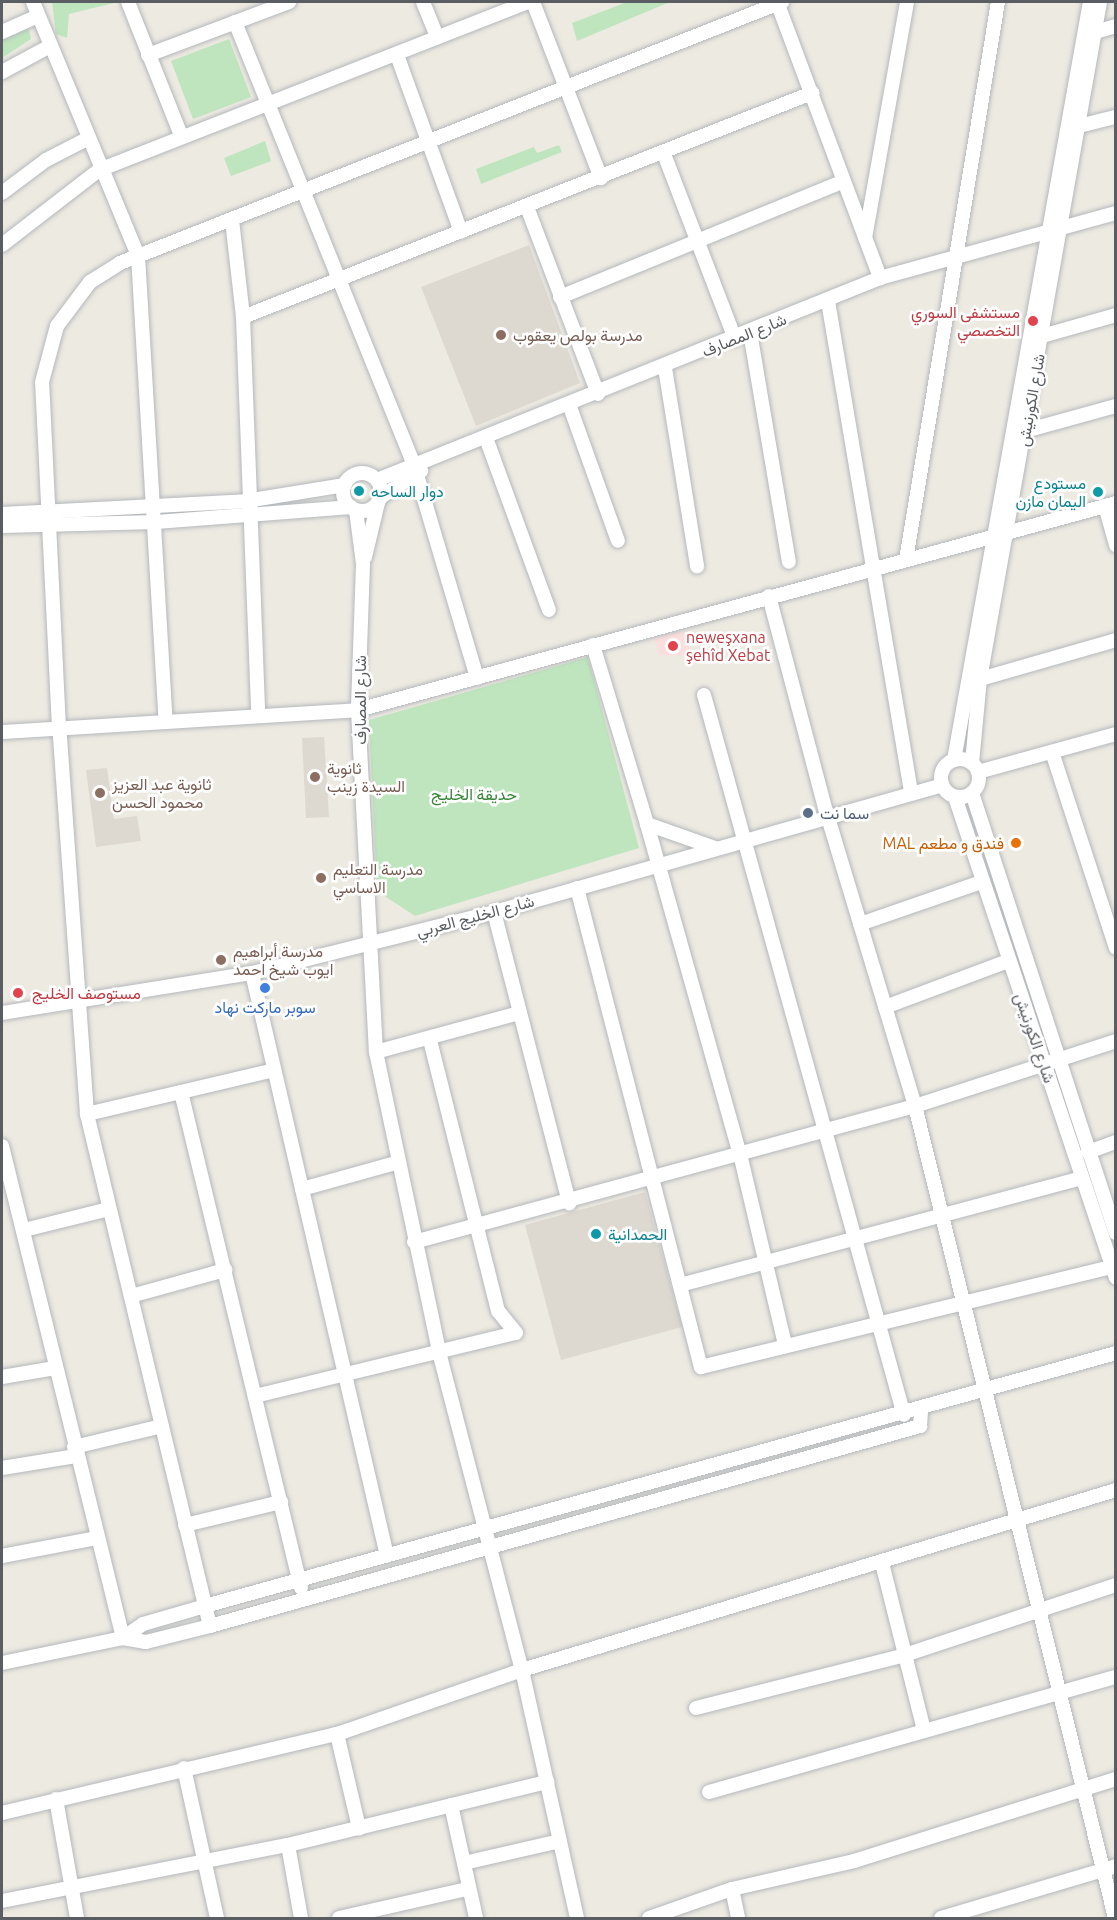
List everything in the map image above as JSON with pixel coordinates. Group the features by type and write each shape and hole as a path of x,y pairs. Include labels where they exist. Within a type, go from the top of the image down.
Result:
{"street":[{"path":"33,2 99,170 138,256 156,522 166,721"},
{"path":"128,2 180,135"},
{"path":"148,55 289,2"},
{"path":"423,2 437,37"},
{"path":"2,245 99,170 180,135 397,55 527,2"},
{"path":"533,2 601,178"},
{"path":"210,1626 87,1114 82,1004 59,728 51,516 42,382 57,326 90,282 138,256 232,220 564,84 779,2 842,182 880,278"},
{"path":"865,238 907,2"},
{"path":"906,560 998,2"},
{"name":"شارع الكورنيش","path":"975,768 980,679 1042,336 1090,2"},
{"name":"شارع الكورنيش","path":"954,760 993,536 1078,126 1100,2"},
{"path":"2,32 38,16"},
{"path":"235,22 416,471 477,678"},
{"path":"1095,32 1116,26"},
{"path":"2,72 51,46"},
{"path":"397,55 461,232"},
{"path":"243,317 664,154 812,93"},
{"path":"1078,126 1116,117"},
{"path":"2,193 46,160 87,139"},
{"path":"664,154 735,339"},
{"path":"560,297 842,182"},
{"path":"527,207 598,394"},
{"name":"شارع المصارف","path":"416,471 428,458 570,407 880,278 955,254 1057,226 1116,213"},
{"path":"232,220 243,317 258,714"},
{"path":"828,301 911,792"},
{"path":"1042,336 1116,315"},
{"path":"750,332 789,562"},
{"path":"665,368 697,566"},
{"path":"1025,431 1116,406"},
{"path":"570,407 618,541"},
{"path":"486,438 549,610"},
{"path":"2,514 156,522 249,506 345,484 360,473 377,480 416,471"},
{"path":"2,526 51,516 155,506 353,509 379,500 416,471"},
{"path":"377,480 379,500"},
{"name":"شارع المصارف","path":"345,484 353,509 363,564"},
{"name":"شارع المصارف","path":"379,500 363,564 358,710 376,1052 396,1163 439,1352 522,1670 577,1918"},
{"path":"2,732 258,714 358,710 769,596 1110,505 1116,545"},
{"path":"769,596 827,816 915,1106 1013,1521 1038,1611 1081,1790 1115,1918"},
{"path":"980,679 1116,640"},
{"path":"593,645 647,824 740,1154 785,1344"},
{"path":"704,694 904,1415"},
{"path":"975,768 972,793 955,797 942,784 942,771 954,760 975,768 1052,752 1116,734"},
{"path":"1052,752 1116,948"},
{"name":"شارع الخليج العربي","path":"2,1013 82,1004 252,973 494,912 942,784"},
{"name":"شارع الكورنيش","path":"972,793 1116,1233"},
{"name":"شارع الكورنيش","path":"955,797 981,882 1046,1067 1114,1273"},
{"path":"647,824 715,848"},
{"path":"860,924 981,882"},
{"path":"577,888 700,1366 961,1302 1114,1273"},
{"path":"494,912 569,1203"},
{"path":"885,1007 1008,961"},
{"path":"252,973 387,1556"},
{"path":"376,1052 430,1041 520,1012"},
{"path":"255,1396 516,1333 498,1311 430,1041"},
{"path":"414,1242 653,1181 740,1154 826,1132 1046,1067 1116,1041"},
{"path":"87,1114 274,1070"},
{"path":"182,1092 304,1599"},
{"path":"1088,1152 1116,1142"},
{"path":"2,1146 24,1230 75,1452 123,1638"},
{"path":"302,1189 396,1163"},
{"path":"680,1285 1082,1178"},
{"path":"24,1230 109,1209"},
{"path":"131,1296 225,1270"},
{"path":"123,1638 143,1624 205,1606 983,1394 1116,1353"},
{"path":"2,1377 55,1368"},
{"path":"2,1663 123,1638 146,1642 210,1626 920,1426 921,1410"},
{"path":"2,1468 75,1452 162,1426"},
{"path":"2,1813 184,1768 338,1734 522,1670 882,1563 1116,1490"},
{"path":"185,1525 281,1502"},
{"path":"2,1556 97,1538"},
{"path":"882,1563 902,1656 924,1730"},
{"path":"696,1708 902,1656 1116,1585"},
{"path":"709,1792 924,1730 1058,1696 1116,1677"},
{"path":"338,1734 359,1827"},
{"path":"184,1768 206,1859 217,1918"},
{"path":"649,1918 732,1889 854,1861 1116,1779"},
{"path":"2,1900 288,1845 547,1782"},
{"path":"56,1799 77,1918"},
{"path":"452,1805 467,1889 476,1918"},
{"path":"464,1863 560,1841"},
{"path":"288,1845 301,1918"},
{"path":"941,1918 1116,1866"},
{"path":"339,1918 467,1889"},
{"path":"732,1889 738,1918"}],"shaded area":[{"name":"مدرسة بولص يعقوب","path":"529,245 580,383 476,426 421,287"},
{"name":"neweşxana şehîd Xebat","path":"685,631 692,656 659,655 654,638"},
{"name":"ثانوية السيدة زينب","path":"324,737 329,817 306,818 302,738"},
{"name":"ثانوية عبد العزيز محمود الحسن","path":"107,768 114,819 137,816 141,841 96,847 86,770"},
{"path":"645,1192 682,1327 561,1360 525,1225"}],"green space":[{"path":"52,2 118,2 69,14 67,38 56,34"},
{"path":"627,2 670,2 577,41 572,23"},
{"path":"28,25 31,39 2,58 2,38"},
{"path":"229,39 251,97 193,119 171,61"},
{"path":"265,141 271,161 231,176 224,158"},
{"path":"559,145 562,152 481,184 476,169 534,147 537,153"},
{"name":"حديقة الخليج","path":"588,657 639,848 415,916 377,891 369,720"}],"place":[{"name":"مستشفى السوري التخصصي","path":"1033,321"},
{"name":"مدرسة بولص يعقوب","path":"501,335"},
{"name":"دوار الساحه","path":"359,491"},
{"name":"مستودع اليمان مازن","path":"1098,492"},
{"name":"neweşxana şehîd Xebat","path":"673,646"},
{"name":"ثانوية السيدة زينب","path":"315,777"},
{"name":"ثانوية عبد العزيز محمود الحسن","path":"100,793"},
{"name":"سما نت","path":"808,813"},
{"name":"MAL فندق و مطعم","path":"1016,843"},
{"name":"مدرسة التعليم الاساسي","path":"321,878"},
{"name":"مدرسة أبراهيم ايوب شيخ احمد","path":"221,960"},
{"name":"سوبر ماركت نهاد","path":"265,988"},
{"name":"مستوصف الخليج","path":"18,993"},
{"name":"الحمدانية","path":"596,1234"}]}
